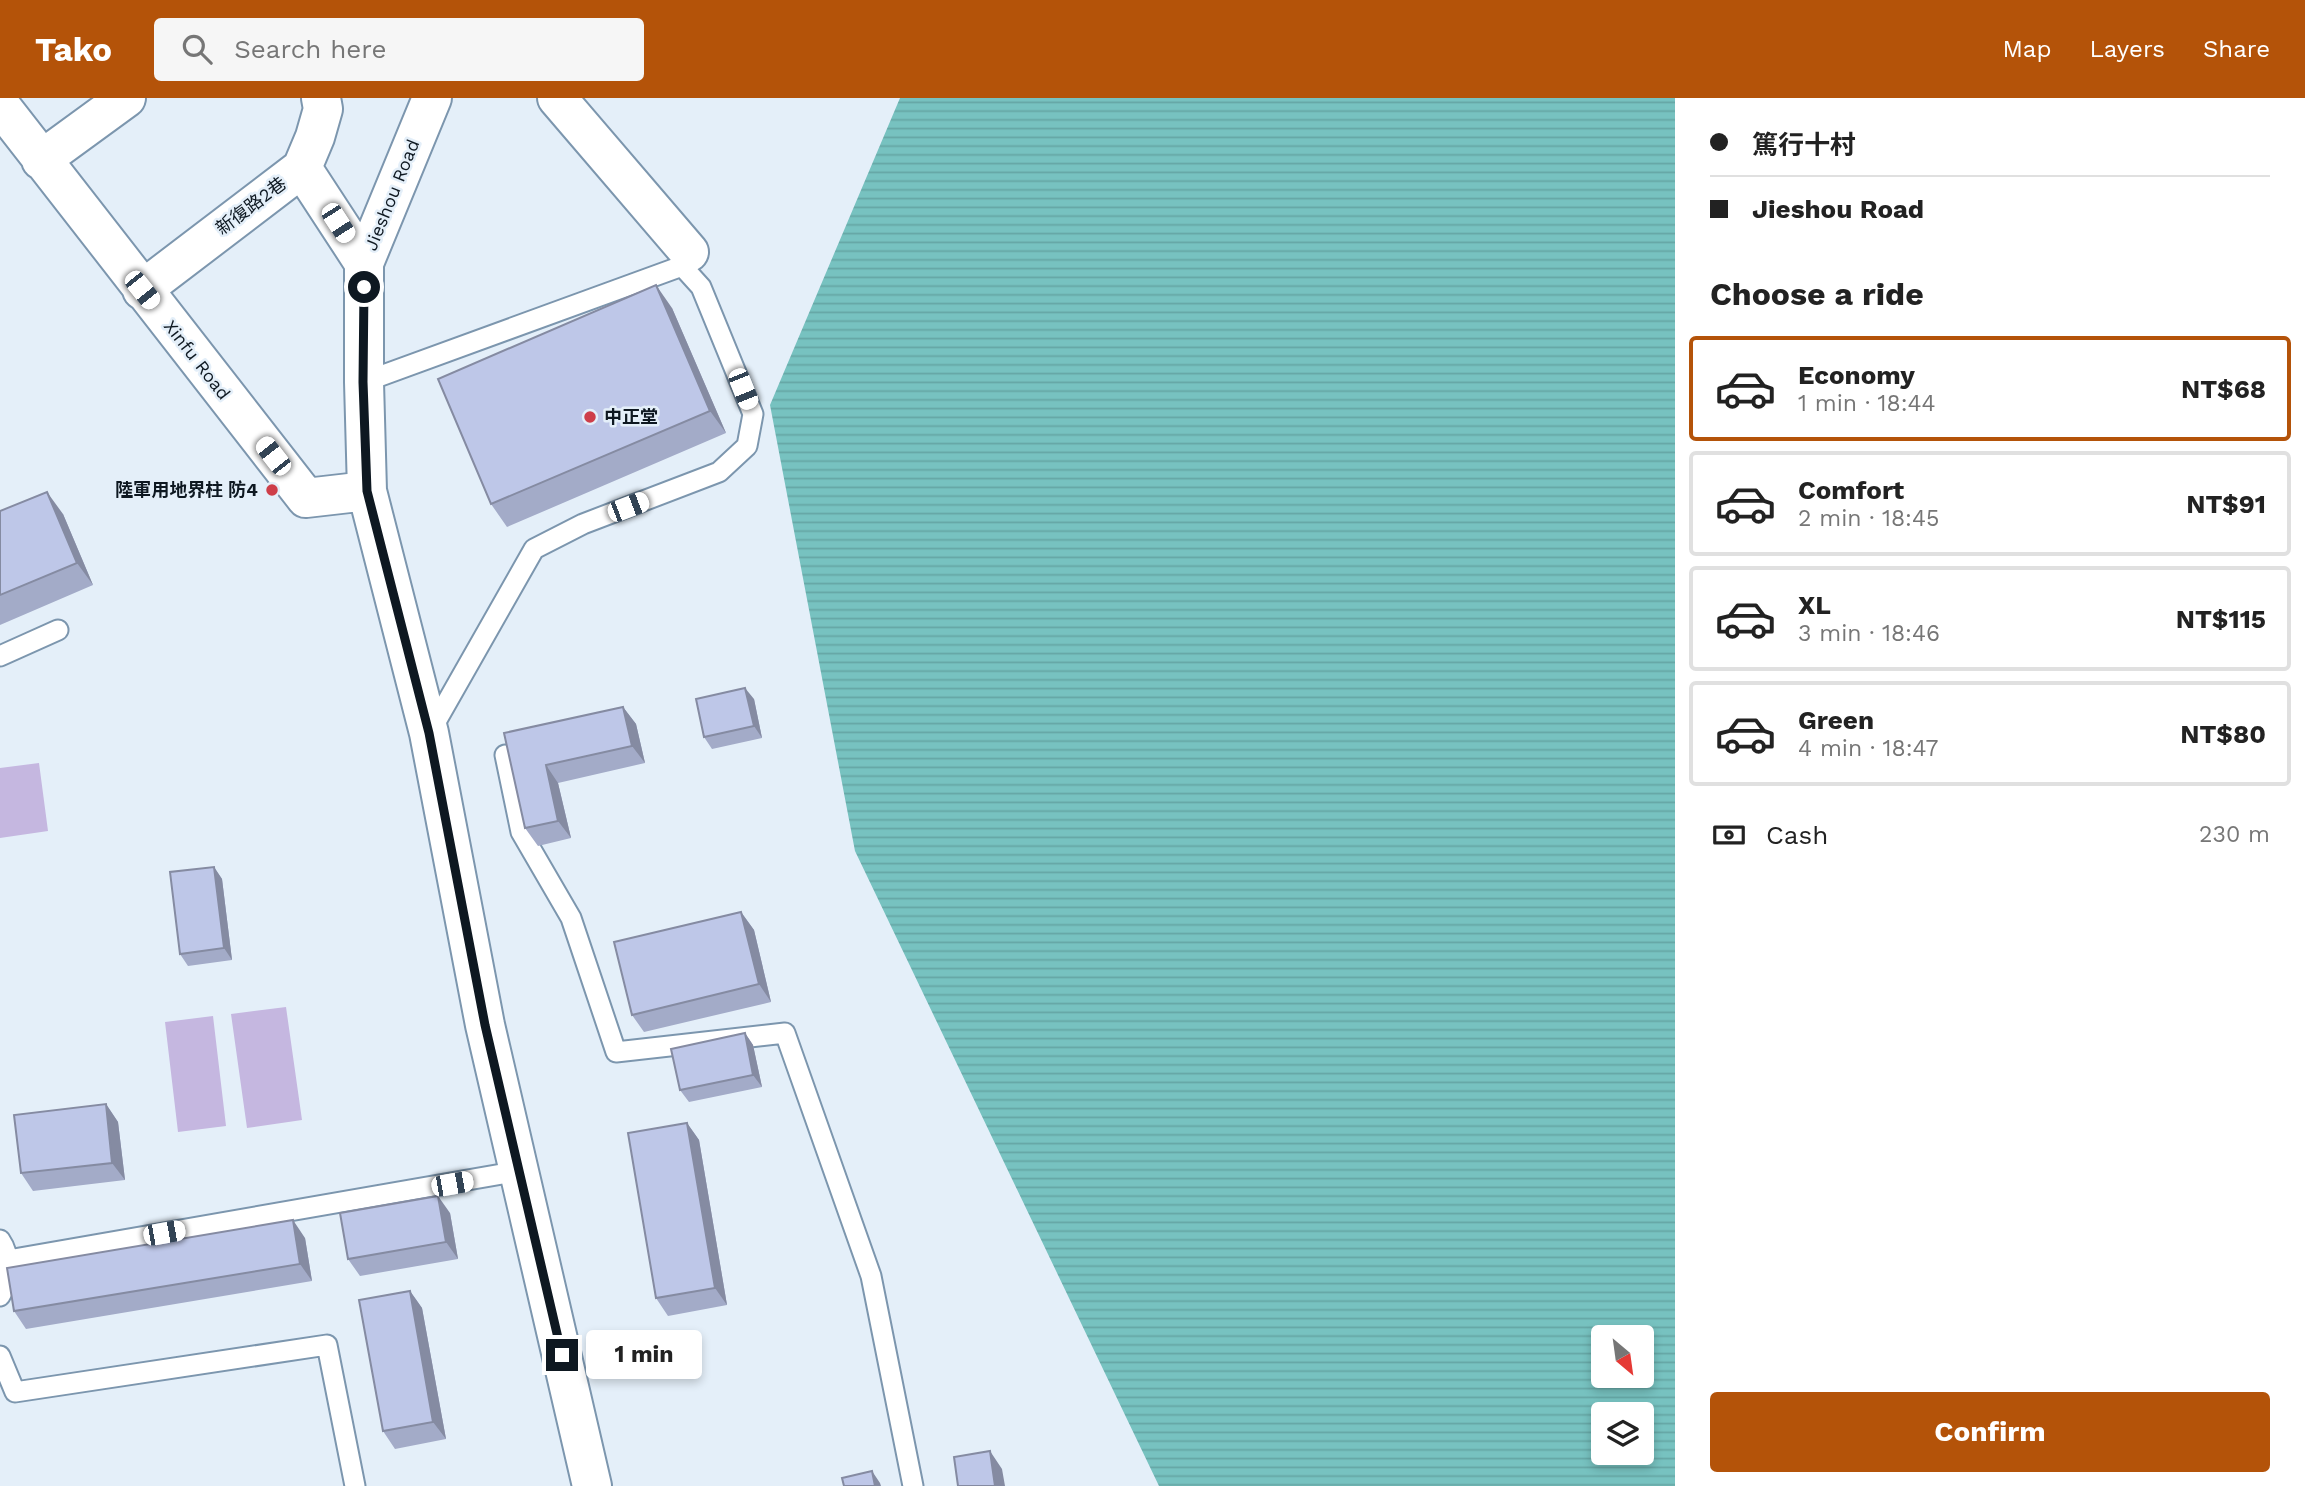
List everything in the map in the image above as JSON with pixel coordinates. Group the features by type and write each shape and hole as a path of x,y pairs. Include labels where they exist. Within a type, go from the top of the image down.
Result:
{"street":[{"path":"41,160 126,98"},
{"name":"新復路2巷","path":"142,290 302,168 323,109 321,98"},
{"name":"Jieshou Road","path":"432,98 364,263 363,382 367,491 429,733 485,1025 592,1486"},
{"path":"557,98 689,252"},
{"name":"Xinfu Road","path":"0,105 306,498 367,491"},
{"path":"302,168 364,263"}],"lane":[{"path":"363,382 682,266 701,287 753,414 747,446 719,472 583,524 534,550 429,733"},
{"path":"0,656 58,630"},
{"path":"505,755 521,832 571,918 617,1052 785,1033 871,1276 913,1486"},
{"path":"8,1260 519,1171"},
{"path":"0,1240 8,1260 8,1276 0,1296"},
{"path":"0,1356 15,1392 327,1345 355,1486"}],"shaded area":[{"path":"900,98 1675,98 1675,1486 1159,1486 855,851 770,405"},
{"path":"39,763 48,831 0,838 0,768"},
{"path":"286,1007 302,1120 247,1128 231,1014"},
{"path":"213,1016 226,1126 178,1132 165,1022"}],"building":[{"name":"中正堂","path":"656,285 710,411 491,504 438,379"},
{"path":"47,492 77,563 0,595 0,511"},
{"path":"745,688 754,726 704,737 696,699"},
{"path":"623,707 632,746 546,765 558,821 525,828 504,733"},
{"path":"214,867 224,948 180,954 170,872"},
{"path":"741,912 759,984 632,1015 614,942"},
{"path":"745,1033 753,1075 680,1090 671,1049"},
{"path":"106,1104 112,1163 21,1173 14,1115"},
{"path":"687,1123 715,1288 656,1298 628,1133"},
{"path":"438,1196 446,1242 348,1259 340,1213"},
{"path":"293,1220 300,1264 14,1311 7,1268"},
{"path":"410,1291 433,1422 383,1431 359,1300"},
{"path":"990,1451 995,1486 958,1486 954,1457"},
{"path":"872,1471 875,1486 844,1486 842,1478"}],"place":[{"name":"中正堂","path":"590,417"},
{"name":"陸軍用地界柱 防4","path":"272,490"}],"route":[{"path":"364,287 363,382 367,491 429,733 485,1025 562,1355"}]}
